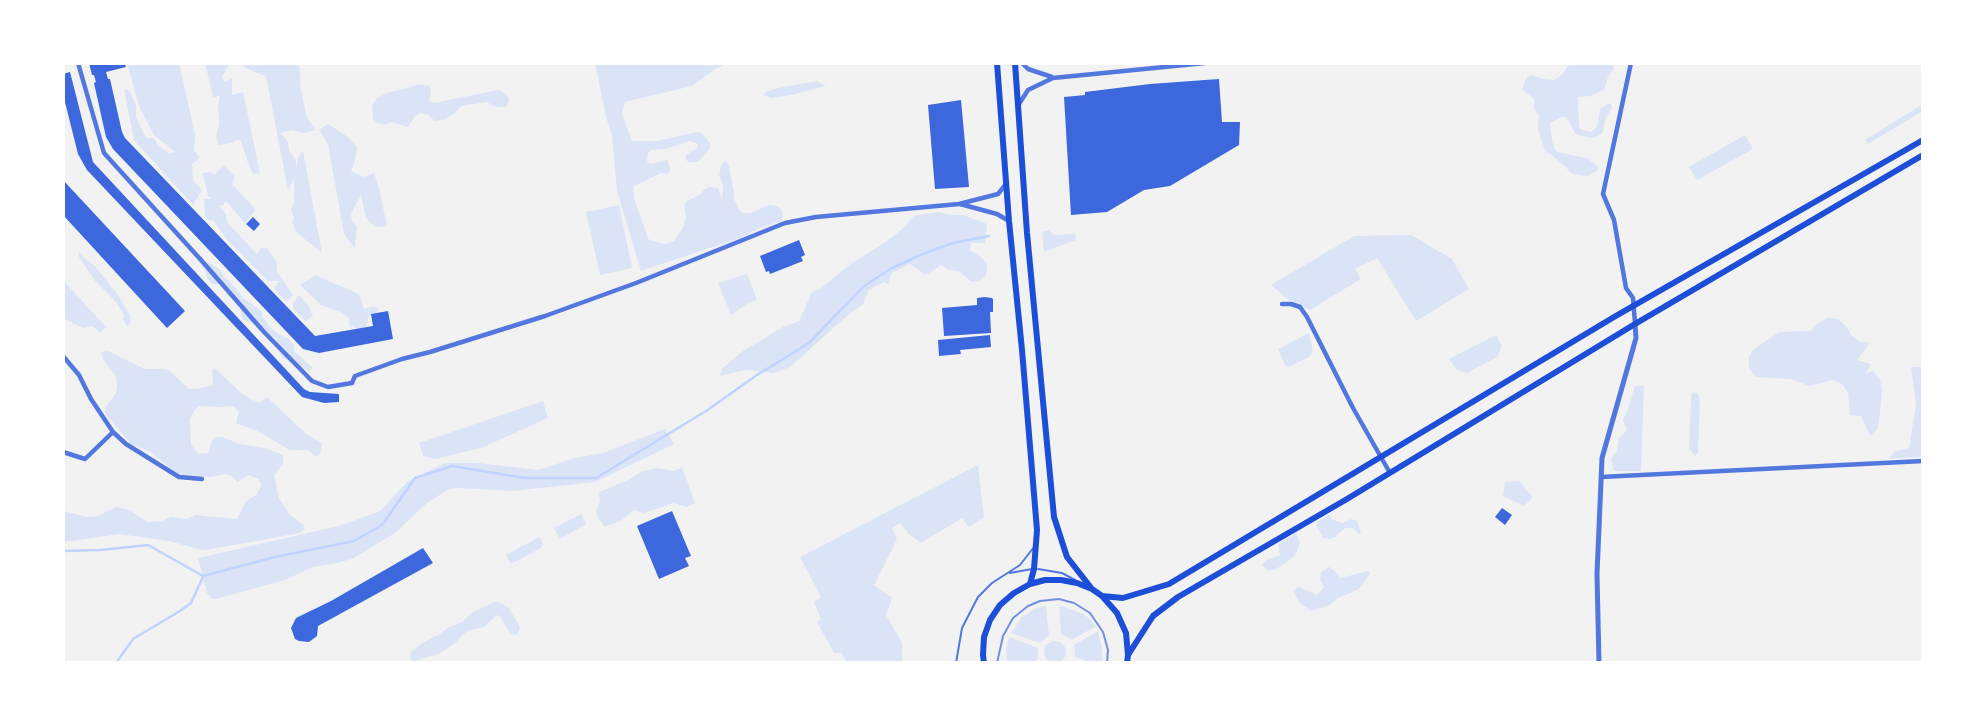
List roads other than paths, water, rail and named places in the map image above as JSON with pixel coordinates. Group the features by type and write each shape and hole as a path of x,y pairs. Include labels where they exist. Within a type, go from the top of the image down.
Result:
{"main road":[{"path":"997,63 1037,530 1030,584"},
{"path":"1015,63 1027,233 1054,517 1067,557 1092,589"},
{"path":"1102,596 1123,598 1169,584 1634,307 1923,140"},
{"path":"1128,655 1153,616 1178,597 1923,155"},
{"path":"984,663 984,637 990,620 1000,605 1030,584 1061,580 1092,589 1116,612 1126,633 1129,663"},
{"path":"977,663 983,655"}],"street":[{"path":"78,63 104,153 264,332 312,381 328,387 352,383 355,376 402,359 545,316 636,283 785,223 959,204 998,194 1006,184"},
{"path":"1022,63 1028,69 1053,78"},
{"path":"1018,105 1028,90 1053,78 1205,63"},
{"path":"1599,663 1597,575 1602,458 1636,338 1633,298 1626,288 1614,220 1603,194 1631,63"},
{"path":"959,204 997,214 1009,221"},
{"path":"1282,304 1300,307 1307,317 1353,408 1390,473"},
{"path":"64,356 113,432 126,444 179,477 202,479"},
{"path":"63,452 85,459 113,432"},
{"path":"1601,477 1923,461"}],"lane":[{"path":"956,663 961,628 978,597 992,583 1020,565 1037,542"},
{"path":"1006,574 1034,569 1062,573 1092,589"}],"waterway":[{"path":"63,551 148,545 203,576 275,557 354,541 382,525 415,478 452,466 525,478 596,478 706,411 809,343 863,287 890,269 953,243 989,236"},
{"path":"116,663 133,639 191,603 203,577"}],"tram line":[{"path":"997,663 1003,636 1013,618 1028,606 1040,601 1059,599 1074,603 1090,613 1103,632 1108,650 1107,663"}]}
